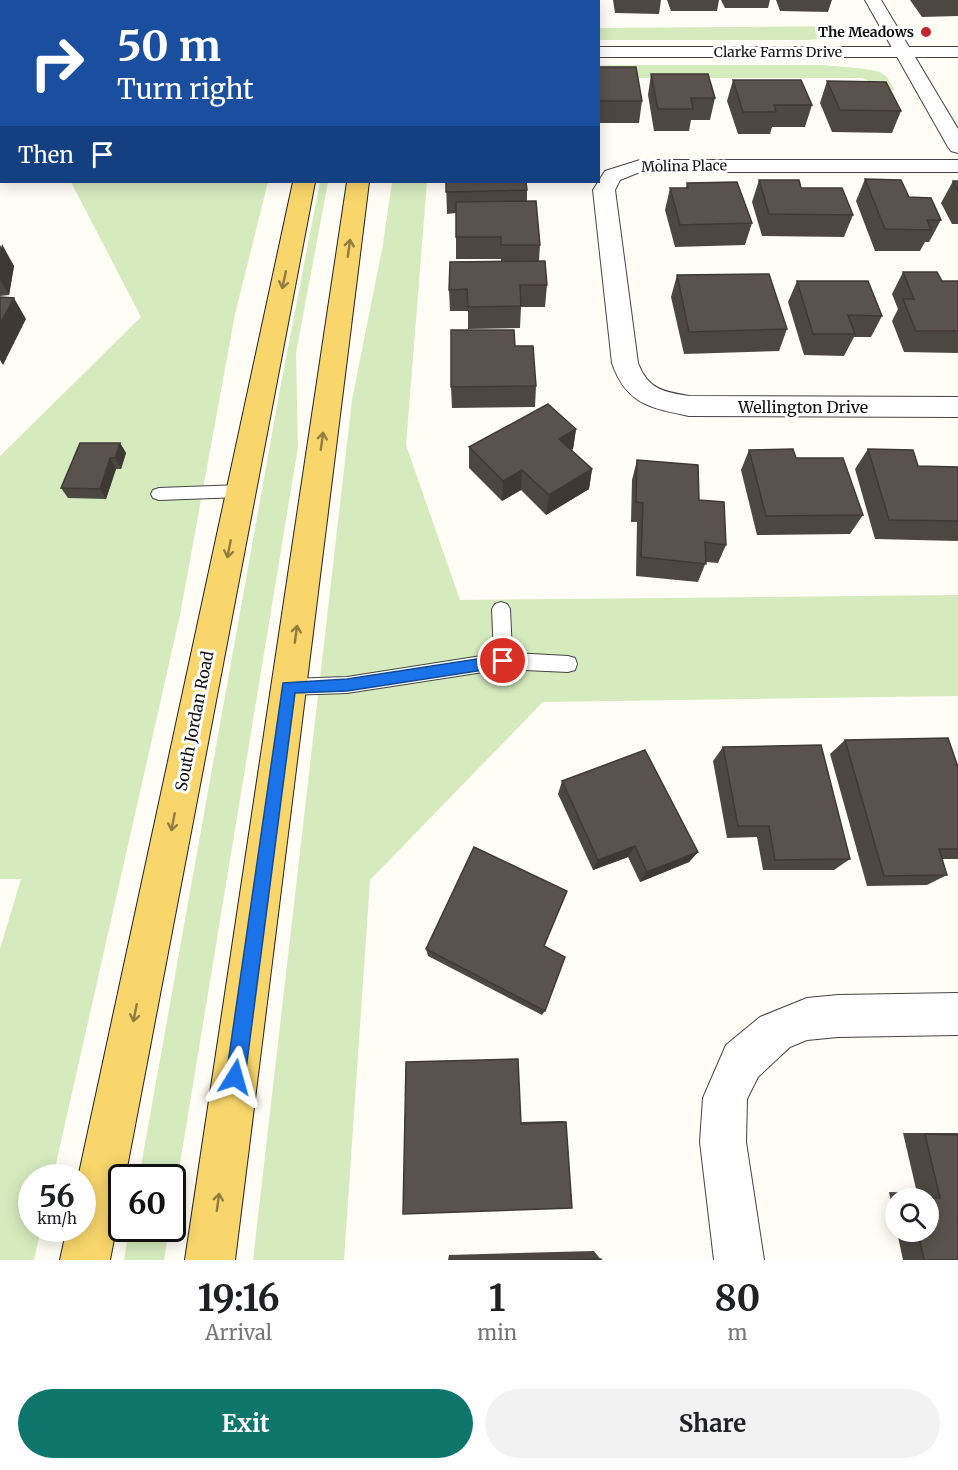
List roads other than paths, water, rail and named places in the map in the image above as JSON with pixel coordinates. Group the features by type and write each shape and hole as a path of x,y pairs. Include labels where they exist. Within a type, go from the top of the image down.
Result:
{"main road":[{"name":"South Jordan Road","path":"85,1260 304,183"},
{"path":"210,1260 358,183"}],"street":[{"path":"873,0 958,147"},
{"name":"Clarke Farms Drive","path":"600,52 958,52"},
{"name":"Molina Place","path":"649,397 635,387 629,378 625,363 604,201 606,181 612,174 640,166 658,165 958,166"},
{"name":"Wellington Drive","path":"649,397 689,406 958,408"},
{"path":"739,1260 723,1142 725,1098 742,1060 775,1032 807,1019 838,1016 958,1014"}],"lane":[{"path":"159,494 240,492"},
{"path":"501,609 503,661"},
{"path":"288,687 347,685 503,661 568,664"}],"place":[{"name":"The Meadows","path":"926,32"}]}
